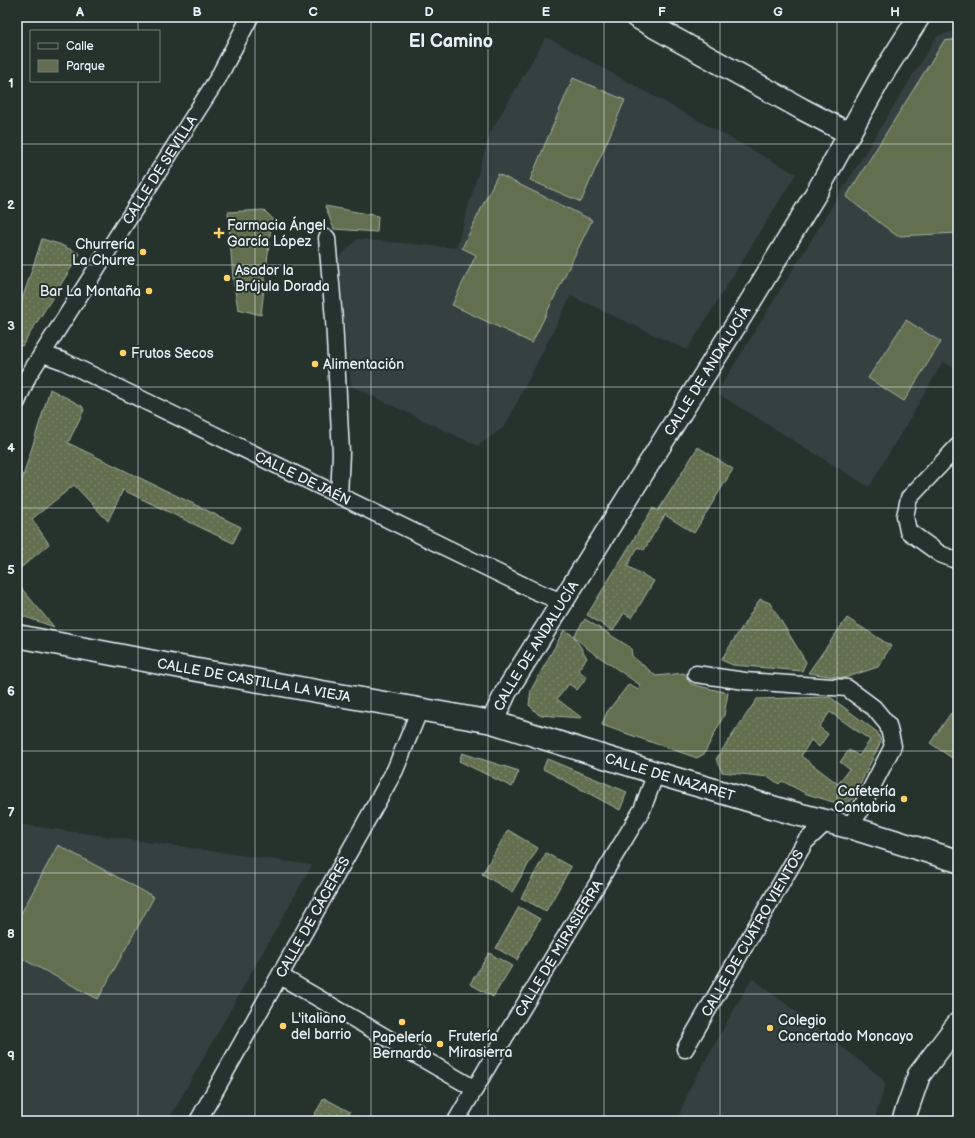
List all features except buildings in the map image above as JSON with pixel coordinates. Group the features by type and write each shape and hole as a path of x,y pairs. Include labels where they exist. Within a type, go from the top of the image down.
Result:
{"main road":[{"name":"CALLE DE CASTILLA LA VIEJA","path":"17,636 492,722"},
{"name":"CALLE DE NAZARET","path":"492,722 656,773 826,822 849,827 958,861"},
{"path":"903,1121 919,1075 958,1024"}],"street":[{"name":"CALLE DE SEVILLA","path":"17,402 28,376 218,78 250,17"},
{"path":"636,17 802,110 850,134"},
{"name":"CALLE DE ANDALUCÍA","path":"492,722 506,692 747,307 818,190 882,75 919,17"},
{"path":"327,238 334,319 341,453 339,496"},
{"name":"CALLE DE JAÉN","path":"43,354 64,362 532,590 562,602"},
{"path":"958,446 909,498 905,516 908,531 940,554 958,561"},
{"path":"696,674 745,681 847,688 874,708 888,725 893,746 858,814 849,827"},
{"name":"CALLE DE CÁCERES","path":"198,1121 395,770 420,709"},
{"name":"CALLE DE MIRASIERRA","path":"456,1121 642,810 656,773"},
{"name":"CALLE DE CUATRO VIENTOS","path":"685,1049 805,842 826,822"},
{"path":"280,976 475,1089"}],"shaded area":[{"path":"958,30 958,370 943,362 869,487 717,393 937,36"},
{"path":"546,37 796,174 687,350 571,296 505,426 478,446 351,386 338,258 358,239 456,248 490,133"},
{"path":"17,824 312,865 168,1121 17,1121"},
{"name":"Colegio Concertado Moncayo","path":"752,978 882,1078 885,1086 874,1121 677,1121 690,1088"}],"green space":[{"path":"958,39 958,233 897,236 846,197 944,41"},
{"path":"573,78 625,100 581,202 530,180"},
{"path":"498,174 592,220 532,343 452,305 476,255 462,248"},
{"path":"325,206 378,216 377,232 334,229"},
{"path":"264,210 272,218 261,315 238,309 233,279 228,212"},
{"path":"42,239 59,244 80,254 22,346 17,344 17,315"},
{"path":"906,320 941,342 904,401 868,378"},
{"path":"50,389 82,406 84,410 68,443 241,527 233,543 123,490 108,521 74,485 32,519 49,544 17,571 17,496"},
{"path":"698,447 733,469 694,533 665,515 644,550 638,547 627,566 654,581 632,618 624,613 613,631 587,615 653,508 658,511"},
{"path":"17,583 54,627 17,614"},
{"path":"760,599 770,603 806,662 802,671 733,665 721,660"},
{"path":"847,618 891,646 878,667 844,678 808,673"},
{"path":"585,619 631,648 632,656 656,676 684,673 691,684 728,693 724,715 704,754 697,758 602,725 607,712 629,684 638,690 640,685 588,649 574,636"},
{"path":"564,630 574,636 587,658 578,670 587,677 577,690 569,684 557,699 582,718 539,715 529,705 531,690"},
{"path":"830,697 877,732 881,741 853,799 843,805 807,794 782,781 779,784 769,777 722,772 716,759 757,699","holes":["830,712 870,740 859,756 849,750 840,762 849,769 838,784 801,756 811,740 819,747 828,734 819,727"]},
{"path":"951,713 958,718 958,750 952,758 930,743"},
{"path":"462,753 519,771 512,787 459,761"},
{"path":"547,759 627,792 620,810 543,769"},
{"path":"508,830 538,848 512,892 482,874"},
{"path":"58,845 154,897 98,999 17,956 17,921"},
{"path":"546,853 571,867 546,911 521,898"},
{"path":"519,907 540,919 517,960 496,948"},
{"path":"489,953 512,966 493,997 470,984"},
{"path":"324,1098 350,1112 345,1121 311,1121"}],"place":[{"name":"Farmacia Ángel García López","path":"219,233"},
{"name":"Churrería La Churre","path":"143,252"},
{"name":"Asador la Brújula Dorada","path":"227,278"},
{"name":"Bar La Montaña","path":"149,291"},
{"name":"Frutos Secos","path":"123,353"},
{"name":"Alimentación","path":"315,364"},
{"name":"Cafetería Cantabria","path":"904,799"},
{"name":"Papelería Bernardo","path":"402,1022"},
{"name":"L'italiano del barrio","path":"283,1026"},
{"name":"Colegio Concertado Moncayo","path":"770,1028"},
{"name":"Frutería Mirasierra","path":"440,1044"}],"district":[{"name":"El Camino","path":"451,41"}]}
